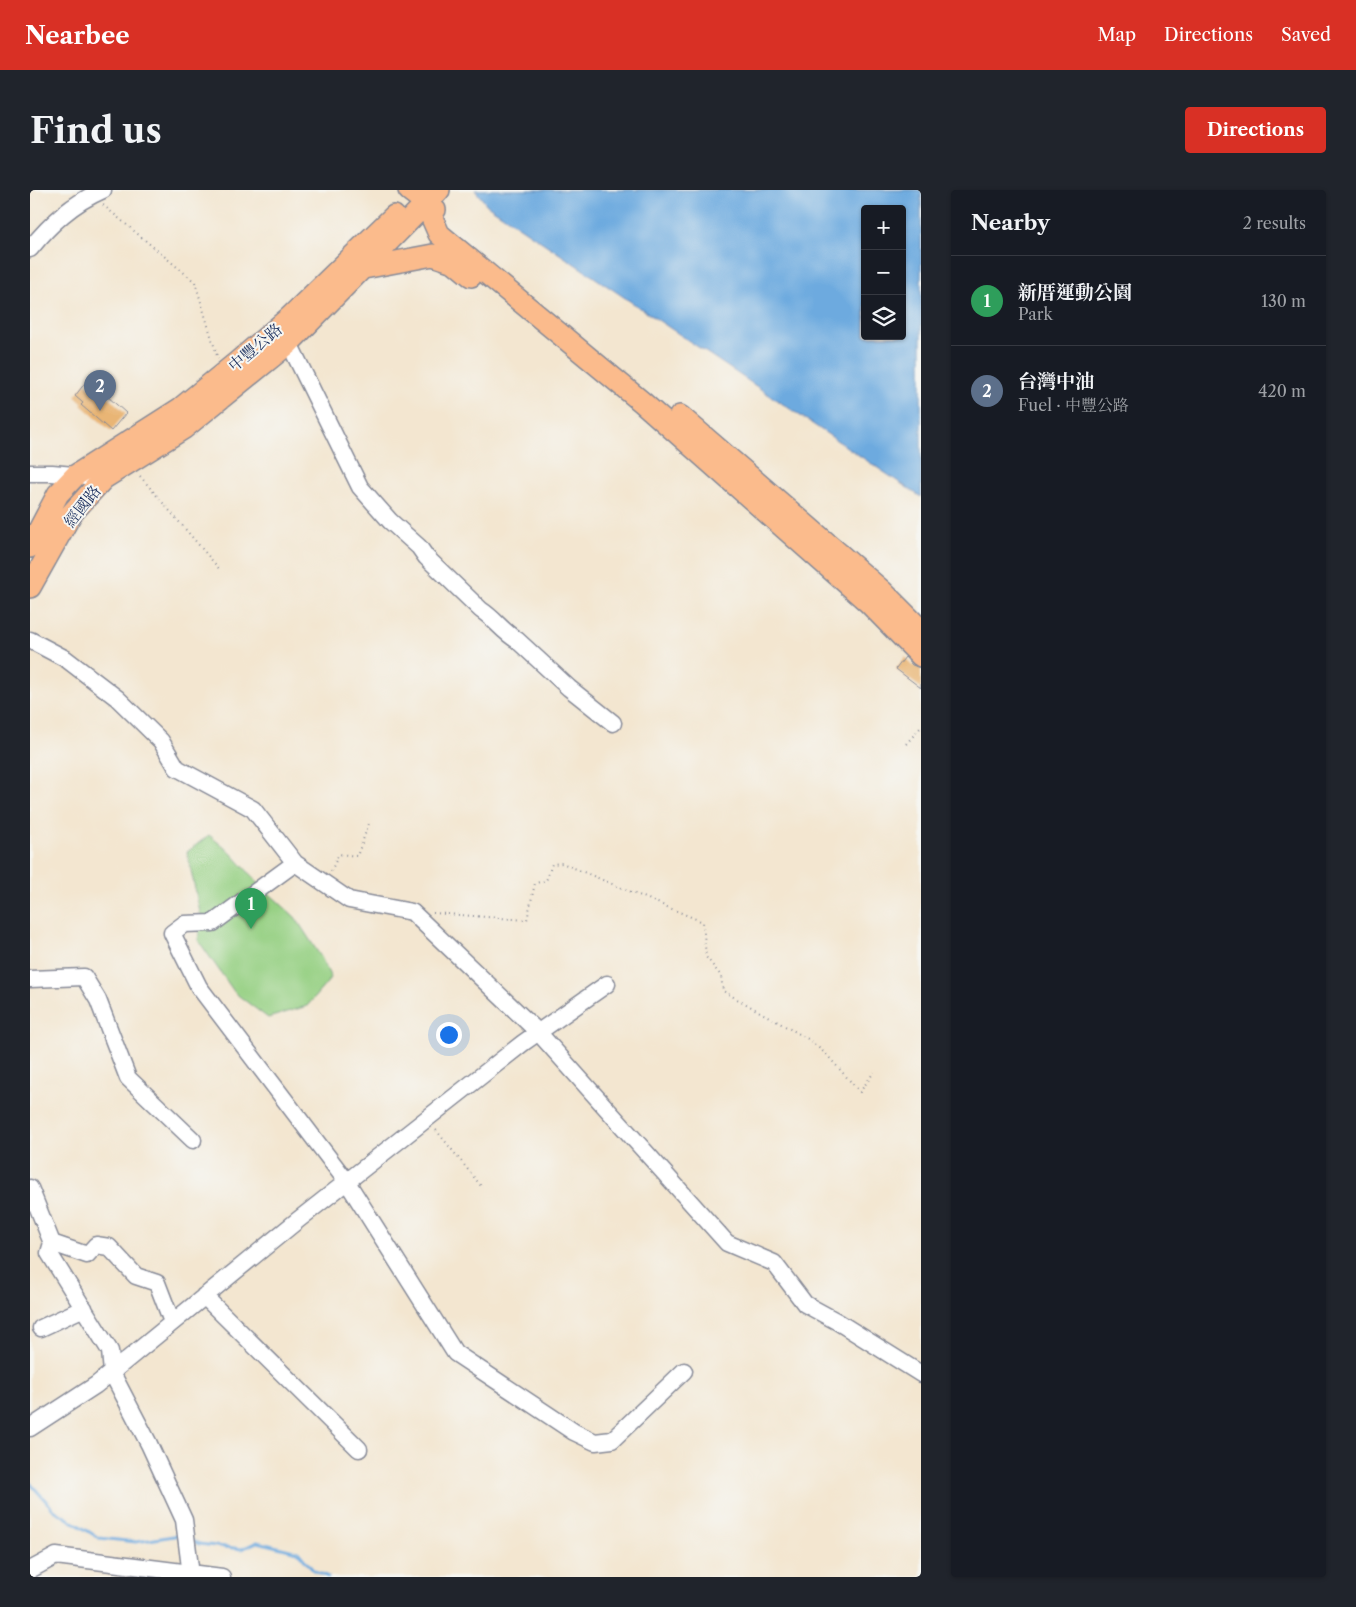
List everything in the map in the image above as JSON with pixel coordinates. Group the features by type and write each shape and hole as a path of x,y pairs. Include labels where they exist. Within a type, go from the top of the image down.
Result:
{"main road":[{"name":"中豐公路","path":"76,476 190,412 222,374 290,317 422,193"},
{"name":"中豐公路","path":"104,478 128,463 190,412 289,343 364,268 422,193"},
{"path":"422,193 439,234 642,402 706,448 882,591 921,630"},
{"path":"364,268 433,255 454,262 675,445 706,448 869,603 921,656"},
{"name":"經國路","path":"30,546 58,494 76,476"},
{"name":"經國路","path":"30,587 71,514 104,478"}],"street":[{"path":"30,249 50,224 97,193"},
{"path":"289,343 360,488 390,521 419,547 426,558 481,610 490,616 508,635 518,640 569,688 614,723"},
{"path":"30,474 52,473 104,478"},
{"path":"30,640 66,659 117,698 161,741 176,768 253,809 295,862 349,900 412,912 538,1032 727,1243 774,1263 805,1304 838,1322 921,1374"},
{"path":"295,862 213,922 184,924 172,933 199,987 347,1182 455,1353 574,1432 595,1442 612,1440 684,1371"},
{"path":"30,979 84,977 98,1000 128,1078 193,1140"},
{"path":"30,1428 112,1372 427,1118 538,1032 607,984"},
{"path":"30,1188 52,1243 50,1253 110,1351 112,1372 149,1444 184,1520 191,1575"},
{"path":"52,1243 87,1255 96,1246 109,1247 136,1276 157,1283 172,1322"},
{"path":"204,1296 359,1449"},
{"path":"41,1328 84,1308"},
{"path":"30,1570 56,1556 191,1575 222,1577"}],"path":[{"path":"97,193 195,282 222,374"},
{"path":"128,463 221,571"},
{"path":"906,744 921,727"},
{"path":"326,884 339,854 357,856 370,821"},
{"path":"412,912 527,920 535,883 546,881 552,864 562,863 703,922 706,957 721,976 723,991 808,1039 826,1054 860,1092 874,1072"},
{"path":"427,1118 481,1186"}],"green space":[{"path":"209,835 231,853 261,886 295,917 321,957 331,978 307,1006 268,1018 235,993 198,940 201,917 187,852"}],"water":[{"path":"475,190 921,190 921,497 487,205"}],"building":[{"path":"85,383 94,391 97,387 126,413 111,431 81,405 83,403 75,396"},
{"path":"905,657 912,665 921,668 921,688 896,669"}],"waterway":[{"path":"30,1483 54,1510 99,1538 136,1542 180,1535"},
{"path":"193,1541 199,1544 242,1549 257,1542 298,1552 313,1570 328,1577"}],"place":[{"name":"台灣中油","path":"100,411"},
{"name":"新厝運動公園","path":"251,929"}]}
